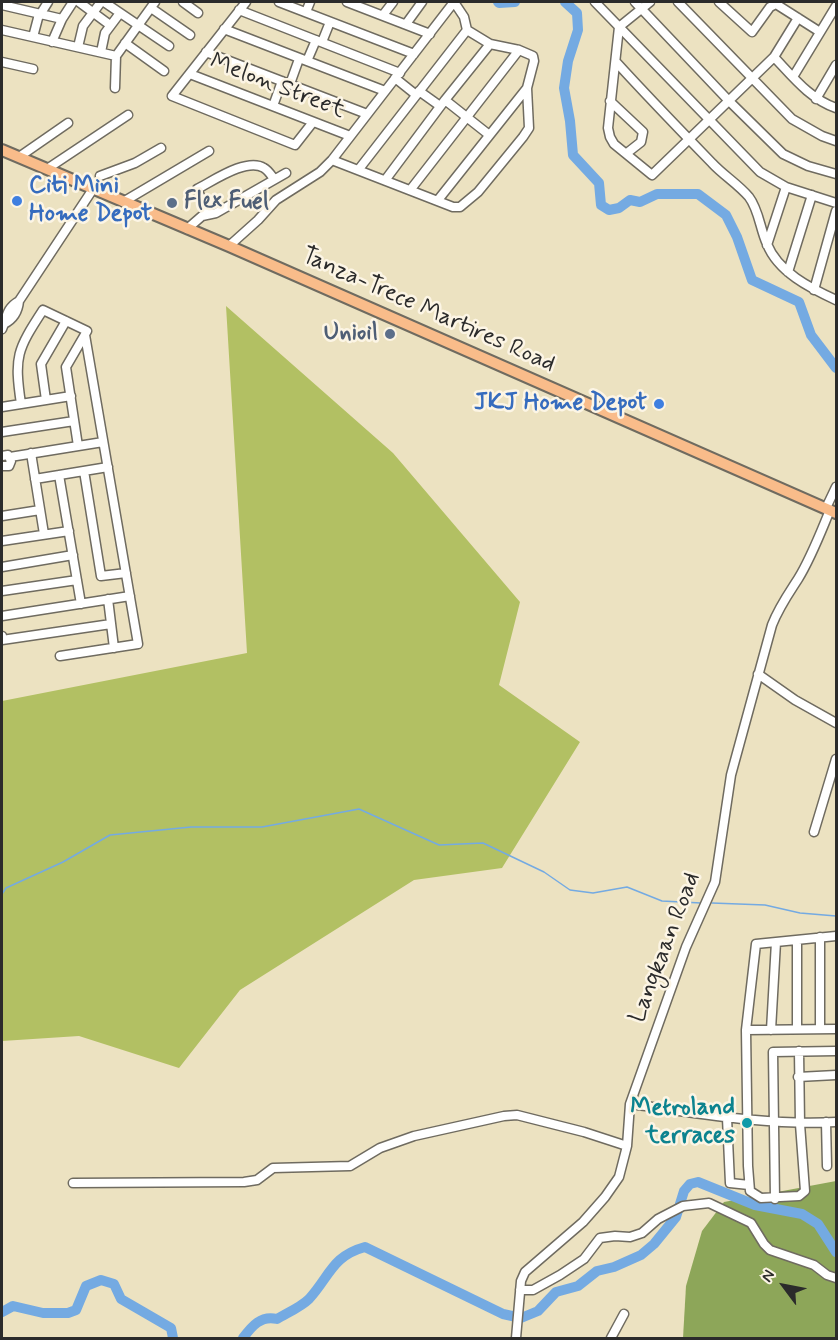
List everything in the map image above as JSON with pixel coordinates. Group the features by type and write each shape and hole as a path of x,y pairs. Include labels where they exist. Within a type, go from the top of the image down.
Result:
{"main road":[{"name":"Tanza-Trece Martires Road","path":"2,150 833,506"}],"street":[{"path":"33,37 40,14 48,2"},
{"path":"79,2 110,26"},
{"path":"78,47 83,26 102,2 151,32 169,46"},
{"path":"183,2 198,13"},
{"path":"246,2 172,96 295,145 313,122"},
{"path":"279,2 414,54"},
{"path":"306,12 310,2"},
{"path":"347,2 362,4 430,34"},
{"path":"383,15 393,2"},
{"path":"405,24 422,2"},
{"path":"229,246 276,200 320,172 332,160 454,2 464,17 467,30 490,44 519,50 533,56 527,88 529,128 467,203 456,208 332,160"},
{"path":"595,2 760,172 786,187 837,203"},
{"path":"635,2 783,154 808,166 837,174"},
{"path":"650,2 619,27 617,63 610,101 610,137 614,144 652,175 774,57 798,18"},
{"path":"678,2 792,120 822,136 837,141"},
{"path":"718,2 752,32 773,4 820,32"},
{"path":"52,42 69,3"},
{"path":"115,88 116,56 151,4 190,35"},
{"path":"2,5 20,5 40,14 62,19"},
{"path":"793,77 837,6"},
{"path":"239,10 397,75 417,93 466,116 488,134"},
{"path":"101,52 103,37 120,13"},
{"path":"273,106 286,83 319,41 330,22"},
{"path":"224,29 385,91"},
{"path":"2,30 116,56"},
{"path":"359,169 467,30"},
{"path":"125,43 164,71"},
{"path":"386,179 442,103 490,44"},
{"path":"411,189 519,50"},
{"path":"206,52 367,114"},
{"path":"774,57 816,99 837,108"},
{"path":"2,62 33,69"},
{"path":"617,63 753,203 774,259 814,290 837,300"},
{"path":"816,99 837,65"},
{"name":"Melon Street","path":"190,74 350,136"},
{"path":"438,200 488,134 527,88"},
{"path":"610,101 643,132 641,142 627,153"},
{"path":"47,169 128,115"},
{"path":"19,157 68,123"},
{"path":"100,176 135,163 161,148"},
{"path":"123,202 209,151"},
{"path":"208,214 196,189 246,164 266,168 274,179"},
{"path":"187,229 202,216 216,213 286,173"},
{"path":"767,245 786,187"},
{"path":"3,327 4,316 12,304 19,301 93,189"},
{"path":"788,272 812,195"},
{"path":"814,290 837,211"},
{"path":"21,404 16,369 23,344 44,310 87,331 85,335 138,644 60,656"},
{"path":"46,400 42,364 66,321"},
{"path":"78,446 66,367 85,335"},
{"path":"2,407 71,396"},
{"path":"2,432 75,421"},
{"path":"2,466 10,465 4,454 31,453 104,442"},
{"path":"31,453 44,534"},
{"path":"35,479 108,467"},
{"path":"84,471 101,576 126,573"},
{"path":"59,475 81,604"},
{"name":"Langkaan Road","path":"516,1338 520,1281 531,1265 583,1222 619,1177 627,1146 630,1104 686,947 715,882 731,775 772,625 781,603 810,557 833,506 837,487"},
{"path":"2,516 40,510"},
{"path":"2,541 69,531"},
{"path":"2,567 73,555"},
{"path":"2,591 77,580"},
{"path":"2,616 130,596"},
{"path":"108,599 114,648"},
{"path":"2,636 2,640 111,624"},
{"path":"758,674 795,700 837,723"},
{"path":"814,832 837,759"},
{"path":"799,1051 800,1124 805,1191 799,1196 761,1198 750,1191 747,1118 746,1030 756,944 837,936"},
{"path":"820,937 820,1029"},
{"path":"797,940 797,1028"},
{"path":"771,1030 776,942"},
{"path":"746,1030 837,1029"},
{"path":"775,1198 773,1052 837,1051"},
{"path":"798,1077 837,1075"},
{"path":"630,1104 727,1118 800,1124 837,1122"},
{"path":"73,1183 244,1182 257,1180 273,1168 350,1166 380,1148 414,1136 517,1114 627,1146"},
{"path":"727,1118 730,1183 749,1185"},
{"path":"826,1122 827,1166"},
{"path":"520,1290 533,1290 560,1275 584,1259 600,1238 630,1237 642,1233 666,1214 683,1206 709,1203 752,1223 770,1250 814,1264 827,1275 837,1278"},
{"path":"611,1338 624,1314"}],"green space":[{"path":"226,306 393,453 520,602 499,685 580,742 502,868 414,880 240,990 179,1068 79,1036 2,1041 2,701 247,653"},
{"path":"836,1181 836,1338 683,1338 686,1286 702,1231 724,1202"}],"waterway":[{"path":"498,2 515,2"},
{"path":"565,2 577,13 578,30 568,61 564,88 573,155 599,183 601,205 609,210 619,208 630,200 640,202 657,194 698,194 726,215 737,237 752,280 799,302 811,335 836,368"},
{"path":"2,894 6,888 63,862 110,835 191,827 262,827 359,809 439,845 483,843 544,872 570,890 593,893 627,887 662,901 701,903"},
{"path":"712,903 765,905 800,913 836,916"},
{"path":"243,1338 257,1322 271,1318 277,1319 306,1302 338,1261 365,1247 503,1314 521,1318 538,1311 556,1292 578,1286 597,1271 614,1267 641,1255 654,1244 676,1217 684,1191 690,1184 698,1182 755,1205 802,1214 818,1224 836,1252"},
{"path":"2,1312 13,1306 43,1313 68,1313 76,1310 86,1286 101,1280 114,1284 121,1299 171,1328 173,1338"}],"place":[{"name":"Citi Mini Home Depot","path":"17,201"},
{"name":"Flex Fuel","path":"172,203"},
{"name":"Unioil","path":"390,334"},
{"name":"JKJ Home Depot","path":"659,404"},
{"name":"Metroland terraces","path":"747,1123"}]}
